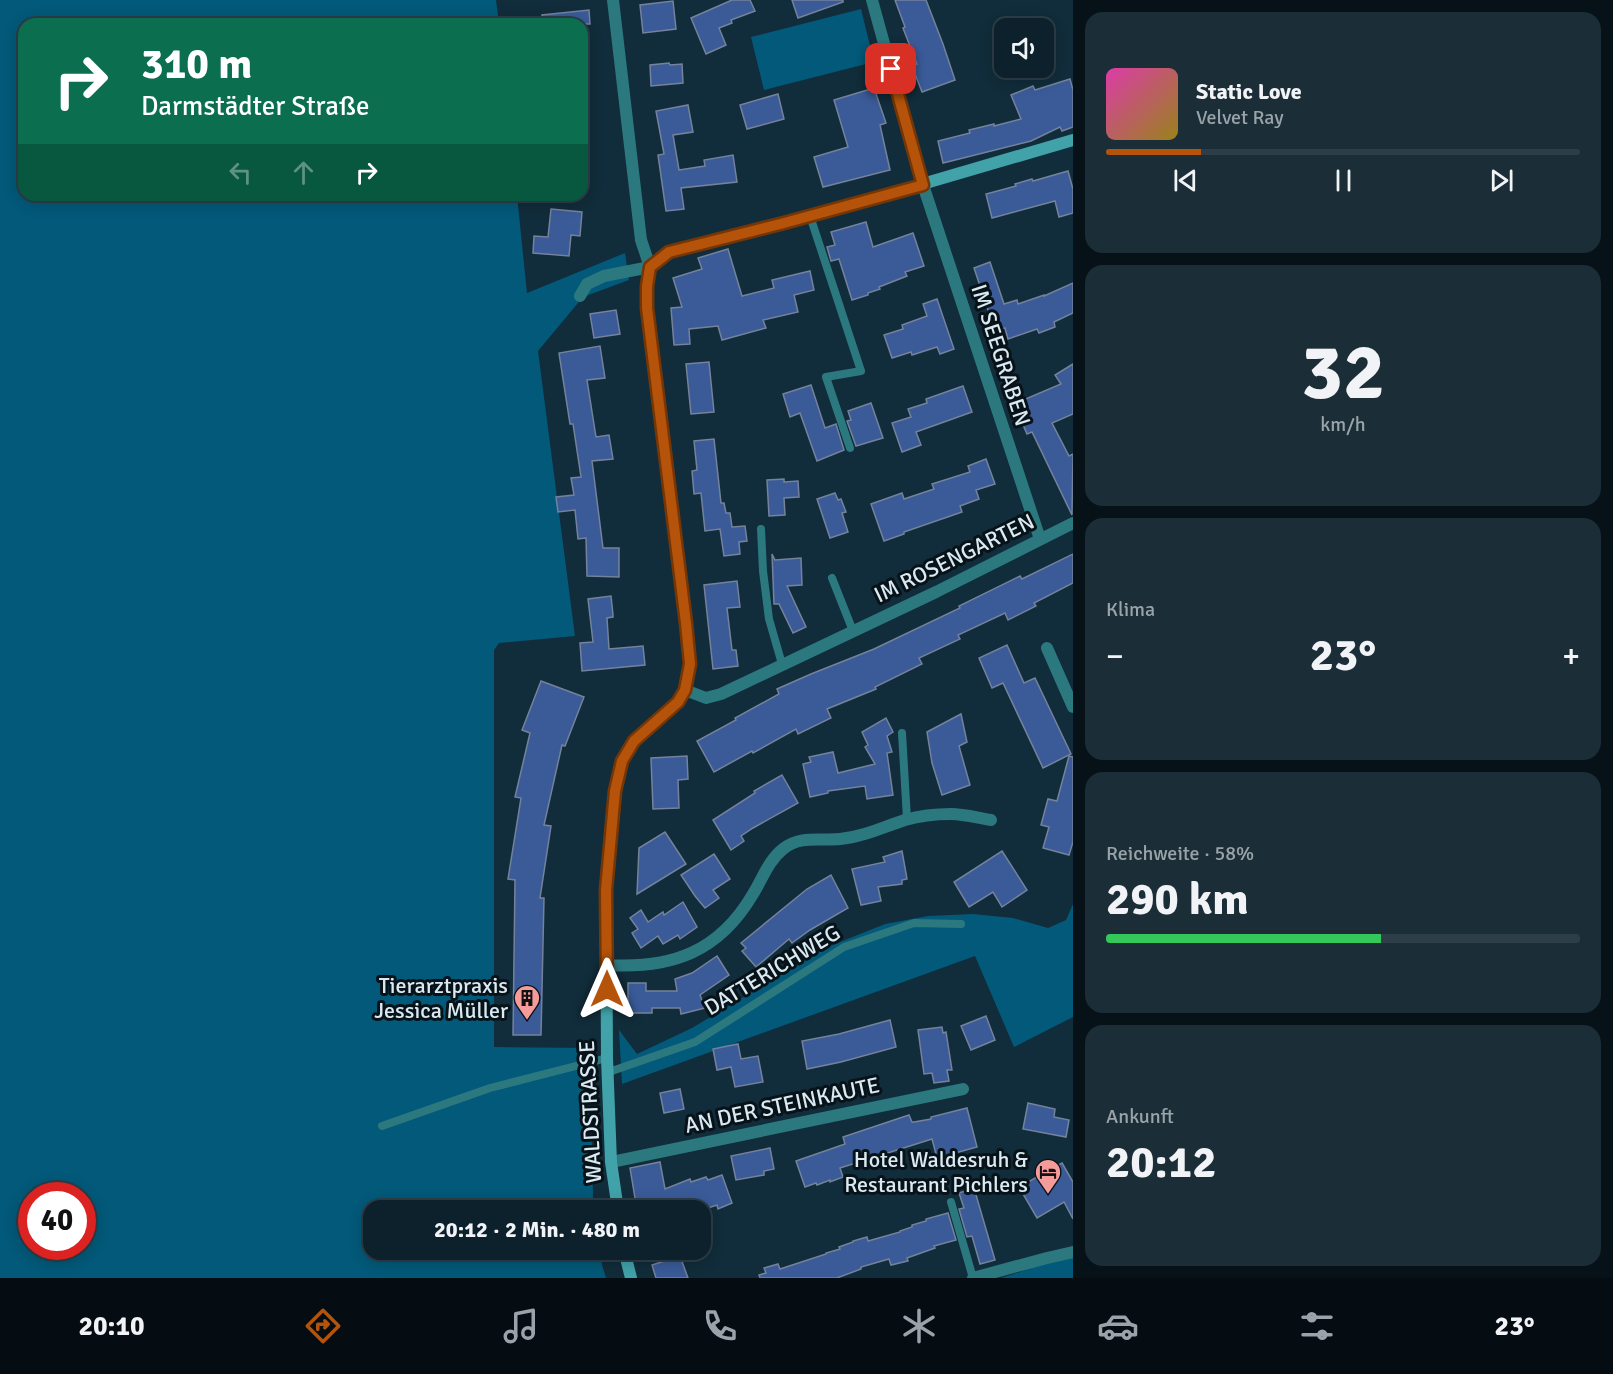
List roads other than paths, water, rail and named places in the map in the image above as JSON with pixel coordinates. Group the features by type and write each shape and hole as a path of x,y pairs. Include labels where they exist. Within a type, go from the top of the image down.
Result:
{"street":[{"path":"613,0 641,240 650,267 647,308 690,664 685,690"},
{"name":"IM SEEGRABEN","path":"873,0 923,185 1040,539"},
{"path":"580,296 587,284 604,276 650,267 669,252 923,185 1073,140"},
{"name":"IM ROSENGARTEN","path":"685,690 706,698 721,693 936,592 1073,523"},
{"path":"1047,648 1073,707"},
{"name":"WALDSTRASSE","path":"616,1200 610,1162 606,890 615,791 622,761 634,741 678,702 685,690"},
{"path":"607,965 647,966 665,963 710,944 734,923 754,894 768,866 784,848 795,842 808,839 839,840 860,836 907,819 952,814 991,820"},
{"name":"AN DER STEINKAUTE","path":"610,1162 963,1089"},
{"path":"973,1278 1073,1252"},
{"path":"626,1260 631,1278"}],"lane":[{"path":"810,216 861,370 826,377 850,448"},
{"path":"761,529 769,619 782,664"},
{"name":"IM ROSENGARTEN","path":"832,578 853,631"},
{"path":"902,733 907,819"},
{"name":"DATTERICHWEG","path":"609,1072 694,1042 844,947 915,923 961,924"},
{"path":"382,1126 490,1088 607,1059"},
{"path":"951,1202 973,1278"}],"place":[{"name":"Tierarztpraxis Jessica Müller","path":"527,1021"},
{"name":"Hotel Waldesruh & Restaurant Pichlers","path":"1048,1195"}]}
